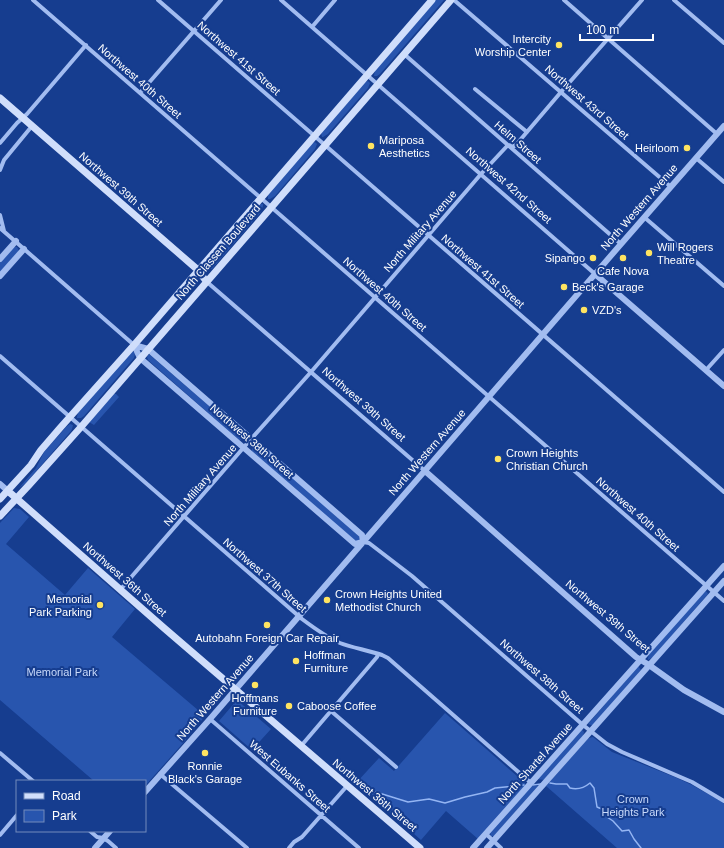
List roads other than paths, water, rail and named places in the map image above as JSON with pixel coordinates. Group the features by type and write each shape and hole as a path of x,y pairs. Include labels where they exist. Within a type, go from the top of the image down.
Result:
{"main road":[{"name":"North Classen Boulevard","path":"0,499 432,0"},
{"name":"North Classen Boulevard","path":"0,516 81,427 451,0"},
{"name":"Northwest 39th Street","path":"0,98 198,270 206,281"},
{"name":"Northwest 36th Street","path":"8,491 120,590 420,848"}],"street":[{"name":"Northwest 40th Street","path":"34,0 724,601"},
{"name":"Northwest 41st Street","path":"158,0 724,492"},
{"path":"140,93 221,0"},
{"name":"Northwest 42nd Street","path":"281,0 724,386"},
{"path":"312,27 335,0"},
{"name":"Northwest 43rd Street","path":"454,0 671,187"},
{"path":"564,0 717,134"},
{"name":"North Military Avenue","path":"120,590 311,372 481,174 508,145 514,146 527,132 642,0"},
{"path":"674,0 724,43"},
{"path":"0,143 86,45"},
{"name":"Helm Street","path":"404,54 621,244"},
{"path":"475,89 527,132"},
{"path":"0,170 4,160 32,126"},
{"name":"North Western Avenue","path":"146,791 724,126"},
{"path":"696,158 724,182"},
{"path":"0,215 2,230"},
{"path":"644,217 724,286"},
{"name":"Northwest 38th Street","path":"2,230 134,345 140,358 355,544 363,542 369,543 412,576 606,744 692,782 724,800"},
{"path":"0,259 16,241"},
{"path":"0,276 24,249"},
{"name":"Northwest 39th Street","path":"206,281 630,652 684,690 724,712"},
{"name":"Northwest 38th Street","path":"134,345 148,349 362,535 363,542"},
{"path":"706,370 724,350"},
{"name":"Northwest 37th Street","path":"0,356 312,627 340,643 388,658 531,781"},
{"name":"Northwest 36th Street","path":"0,484 8,491"},
{"name":"North Shartel Avenue","path":"473,848 525,790 531,781 583,725 724,566"},
{"name":"North Shartel Avenue","path":"487,848 724,581"},
{"path":"301,746 378,654"},
{"path":"331,711 396,767"},
{"name":"West Eubanks Street","path":"210,719 359,848"},
{"path":"0,752 32,780"},
{"path":"160,774 247,848"},
{"path":"289,848 294,842 302,837 347,786"},
{"path":"0,835 16,816"},
{"path":"91,832 97,837 103,838 116,848"},
{"path":"95,848 109,832"},
{"path":"486,834 501,848"}],"waterway":[{"path":"550,783 567,784 570,788 576,789 590,783 594,788 597,807 604,810 607,817 622,831 629,830 641,848"},
{"path":"533,785 541,784"},
{"path":"363,790 379,793 408,802 429,799 445,803 487,792 495,788 524,785"}],"place":[{"name":"Intercity Worship Center","path":"559,45"},
{"name":"Mariposa Aesthetics","path":"371,146"},
{"name":"Heirloom","path":"687,148"},
{"name":"Will Rogers Theatre","path":"649,253"},
{"name":"Sipango","path":"593,258"},
{"name":"Cafe Nova","path":"623,258"},
{"name":"Beck's Garage","path":"564,287"},
{"name":"VZD's","path":"584,310"},
{"name":"Crown Heights Christian Church","path":"498,459"},
{"name":"Crown Heights United Methodist Church","path":"327,600"},
{"name":"Memorial Park Parking","path":"100,605"},
{"name":"Autobahn Foreign Car Repair","path":"267,625"},
{"name":"Hoffman Furniture","path":"296,661"},
{"name":"Hoffmans Furniture","path":"255,685"},
{"name":"Caboose Coffee","path":"289,706"},
{"name":"Ronnie Black's Garage","path":"205,753"}],"park label":[{"name":"Memorial Park","path":"62,672"},
{"name":"Crown Heights Park","path":"633,805"}]}
